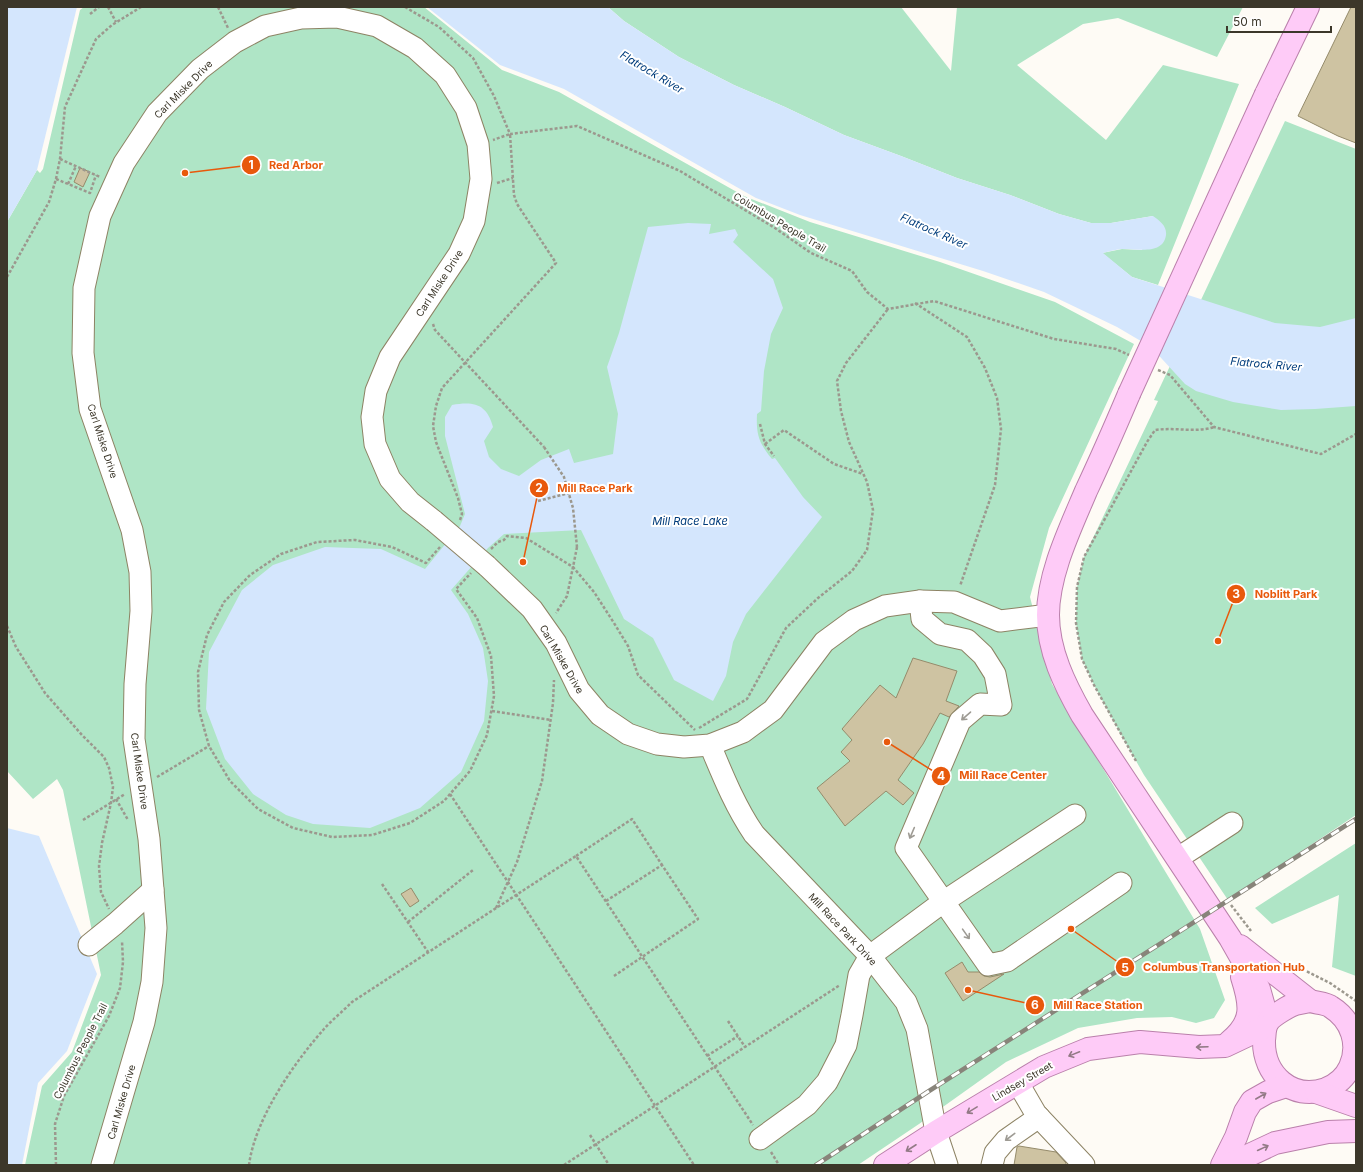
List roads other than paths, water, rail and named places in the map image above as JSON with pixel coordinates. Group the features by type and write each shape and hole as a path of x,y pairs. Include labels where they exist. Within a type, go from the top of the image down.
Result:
{"main road":[{"path":"1308,7 1266,94 1129,394 1068,534 1053,578 1048,615 1055,656 1062,676 1082,715 1230,938 1259,989 1267,1024 1264,1048 1270,1069 1286,1086 1300,1092 1316,1092 1356,1106"},
{"path":"1230,938 1310,1001 1330,1006 1346,1019 1354,1037 1355,1059 1346,1074 1333,1086 1316,1092"},
{"path":"1225,1046 1245,1027 1249,1014 1248,994 1230,938"},
{"path":"1267,1024 1294,1004 1310,1001"},
{"name":"Lindsey Street","path":"885,1165 936,1132 1044,1067 1088,1049 1140,1042 1199,1047 1225,1046 1267,1024"},
{"path":"1222,1165 1236,1137 1245,1112 1252,1101 1268,1092 1286,1086"},
{"path":"1228,1165 1274,1143 1328,1132 1356,1131"}],"street":[{"name":"Carl Miske Drive","path":"102,1165 144,1022 152,982 156,928 149,839 134,740 134,684 141,611 140,572 132,530 90,409 83,353 84,288 100,216 105,179 124,163 157,113 200,70 235,42 265,26 301,18 337,17 377,26 415,48 444,75 466,108 478,144 481,179 474,221 459,254 390,356 376,391 372,417 375,444 390,479 410,502 434,521 532,609 556,643 579,690 600,715 628,734 657,744 684,747 710,745 743,732 773,710 824,642 854,620 885,606 920,601 954,602 1000,621 1048,615"},
{"path":"920,601 922,619 940,634 967,640 983,655 995,674 1001,705 980,704 960,721 906,848 943,902 988,965 1007,961 1121,883"},
{"name":"Mill Race Park Drive","path":"710,745 742,817 754,834 870,956 906,1002 917,1029 936,1132 947,1165"},
{"path":"761,1139 807,1106 827,1082 846,1045 859,975 870,956 943,902 1075,815"},
{"path":"1178,858 1232,823"},
{"path":"89,945 153,890"},
{"path":"1018,1083 1039,1117 1084,1165"},
{"path":"992,1165 995,1153 1006,1140 1039,1117"}],"water":[{"path":"7,7 77,7 37,170 7,222"},
{"name":"Flatrock River","path":"427,7 608,7 624,21 679,57 734,85 844,135 957,178 1010,195 1059,214 1091,223 1111,223 1153,216 1164,226 1166,232 1164,242 1160,246 1148,250 1121,249 1103,253 1132,277 1275,323 1320,327 1356,318 1356,406 1281,410 1233,402 1196,391 1185,384 1151,347 1117,327 1044,292 983,271 800,215 756,198 564,89 500,65"},
{"name":"Mill Race Lake","path":"688,223 711,224 709,234 735,229 738,235 733,242 773,279 783,308 771,334 764,371 761,411 757,414 759,438 772,459 775,458 803,497 822,517 746,614 733,642 726,676 713,701 674,680 653,638 624,619 581,530 504,534 488,548 451,590 468,614 483,648 488,681 484,721 461,772 420,808 370,828 313,824 286,815 253,794 225,759 206,709 209,652 242,590 273,565 325,547 381,549 425,569 460,526 465,514 445,436 445,417 452,405 473,404 483,409 487,413 493,427 484,441 489,457 501,469 519,476 541,460 569,449 574,463 613,454 618,414 607,367 619,333 648,227"},
{"path":"7,828 39,836 97,974 67,1051 38,1083 22,1165 7,1165"}],"railway":[{"path":"816,1165 929,1091 1356,819"}],"place":[{"name":"Red Arbor","path":"185,173"},
{"name":"Mill Race Park","path":"523,562"},
{"name":"Noblitt Park","path":"1218,641"},
{"name":"Mill Race Center","path":"887,742"},
{"name":"Columbus Transportation Hub","path":"1071,929"},
{"name":"Mill Race Station","path":"968,990"}]}
